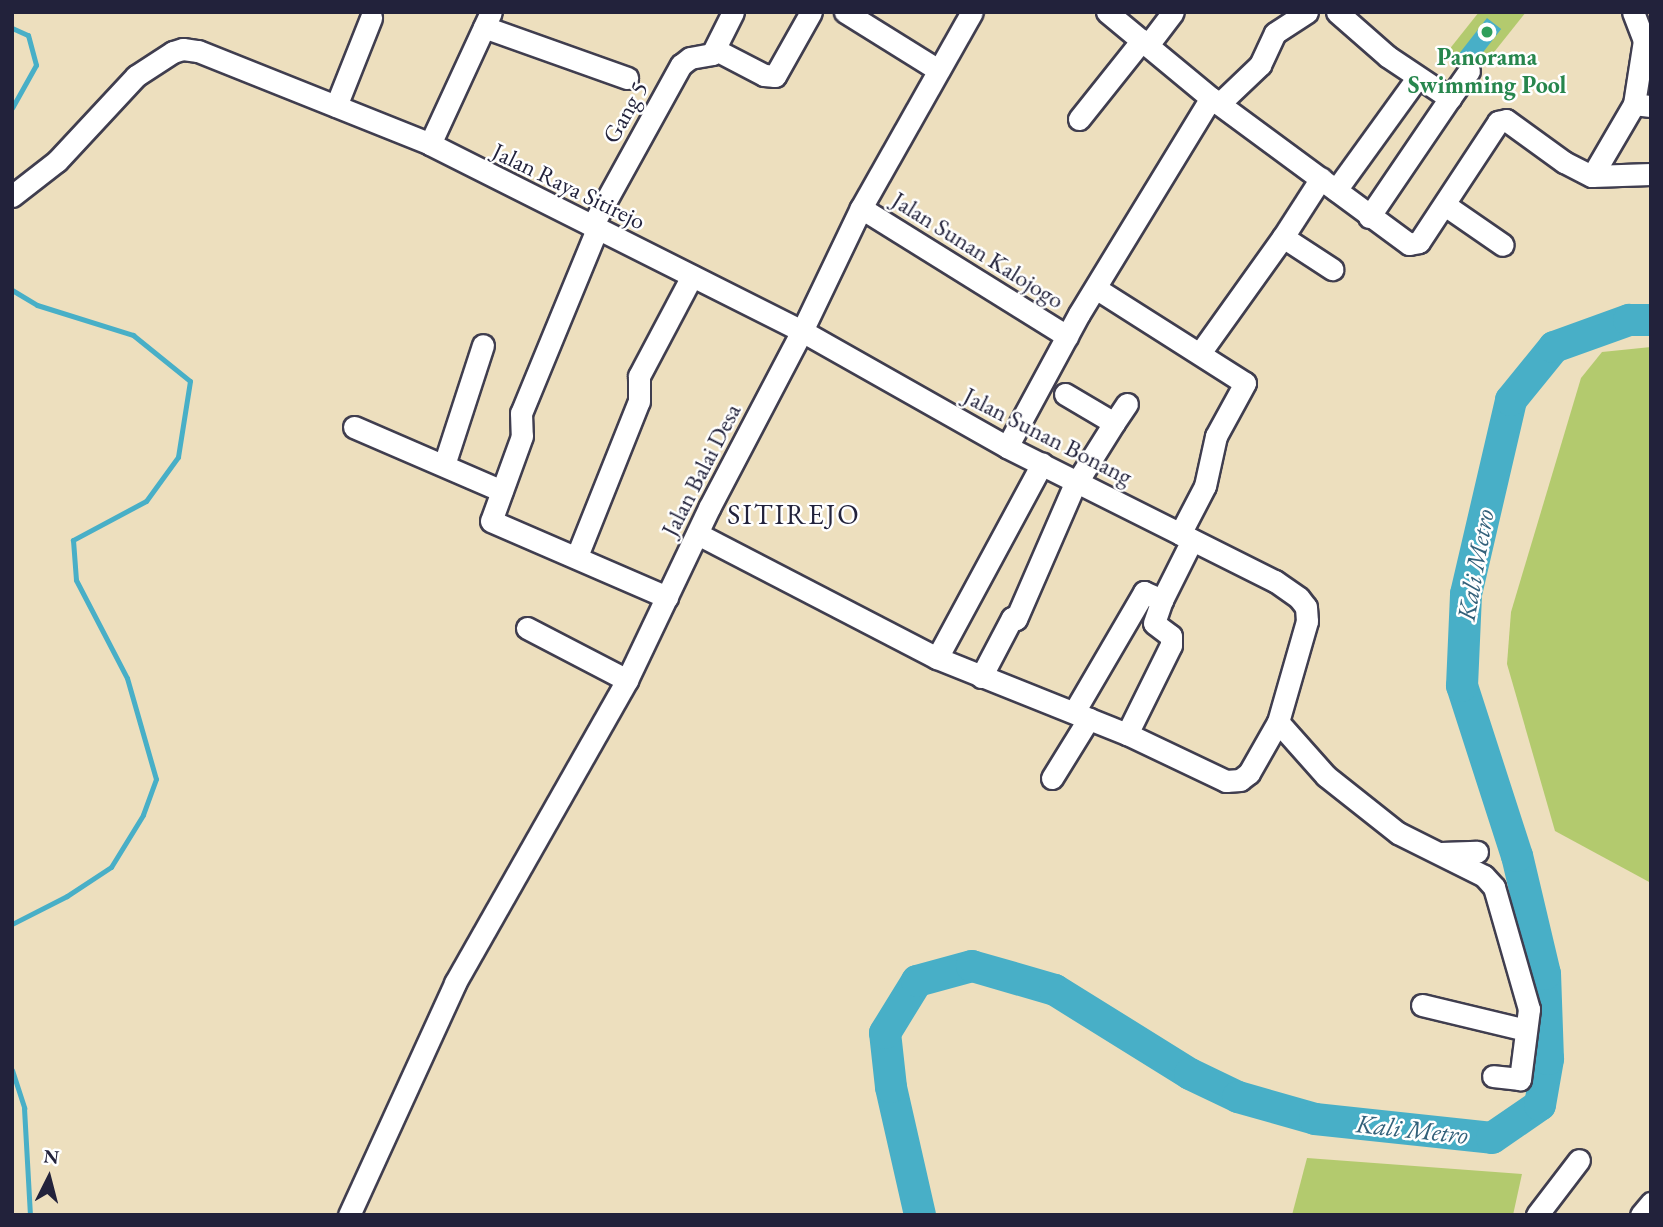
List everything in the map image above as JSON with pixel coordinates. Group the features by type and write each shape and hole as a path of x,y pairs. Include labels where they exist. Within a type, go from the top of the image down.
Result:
{"street":[{"path":"733,12 717,47 764,75 775,76 811,12"},
{"path":"845,12 937,69"},
{"path":"802,331 861,208 937,69 972,12"},
{"path":"1107,12 1129,19 1145,43 1215,101 1409,244 1419,243 1496,125 1503,120 1564,162 1592,176 1651,174"},
{"path":"1079,119 1173,12"},
{"path":"1007,447 1117,250 1215,101 1260,65 1275,33 1307,12"},
{"path":"1337,12 1379,50 1450,98"},
{"path":"1592,176 1642,105 1647,37 1633,12"},
{"path":"336,106 370,18"},
{"path":"430,144 487,20 627,78"},
{"name":"Gang 5","path":"576,556 491,521 523,436 521,413 594,227 681,65 690,58 704,58 717,47"},
{"name":"Jalan Raya Sitirejo","path":"12,196 57,161 136,76 162,58 183,49 211,55 430,144 802,331"},
{"path":"1369,217 1469,71"},
{"path":"1200,353 1283,237 1417,78"},
{"path":"1444,205 1503,245"},
{"name":"Jalan Sunan Kalojogo","path":"861,208 1067,336"},
{"path":"1283,237 1332,270"},
{"path":"667,597 576,556 641,394 639,376 692,276"},
{"path":"698,534 937,658 1127,734 1171,645 1171,636 1154,623 1205,486 1216,436 1245,383 1097,289"},
{"name":"Jalan Sunan Bonang","path":"802,331 1007,447 1275,580 1300,598 1306,607 1307,621 1278,722 1249,773 1240,780 1233,781 1216,776 1127,734"},
{"name":"Jalan Balai Desa","path":"349,1215 455,983 627,680 802,331"},
{"path":"444,465 483,345"},
{"path":"1065,394 1114,423"},
{"path":"981,677 1012,618 1016,619 1077,481 1127,404"},
{"path":"354,427 502,491"},
{"path":"937,658 1042,464"},
{"path":"1052,778 1144,592 1162,600"},
{"path":"527,628 627,680"},
{"path":"1278,722 1326,776 1398,833 1484,876 1493,887 1529,1009 1520,1079 1493,1076"},
{"path":"1436,853 1477,852"},
{"path":"1422,1005 1525,1030"},
{"path":"1537,1215 1579,1160"},
{"path":"1641,1215 1651,1203"}],"green space":[{"name":"Panorama Swimming Pool","path":"1479,12 1526,12 1479,71 1448,51"},
{"path":"1651,347 1651,883 1555,831 1507,664 1511,612 1581,378 1602,352"},
{"path":"1307,1158 1522,1174 1513,1215 1292,1215"}],"water":[{"path":"1487,18 1501,29 1473,65 1459,54"}],"waterway":[{"path":"12,28 28,35 36,65 12,108"},
{"path":"12,290 37,305 133,335 190,381 178,457 146,501 73,540 76,580 127,678 156,779 143,815 111,867 67,896 12,924"},
{"name":"Kali Metro","path":"920,1215 891,1087 885,1033 917,981 972,966 1055,990 1190,1074 1238,1097 1315,1119 1492,1138 1540,1105 1548,1059 1545,974 1517,856 1462,686 1466,594 1511,400 1554,347 1629,320 1651,320"},
{"path":"12,1070 24,1108 30,1215"}],"place":[{"name":"Panorama Swimming Pool","path":"1487,32"}],"district":[{"name":"SITIREJO","path":"794,514"}]}
